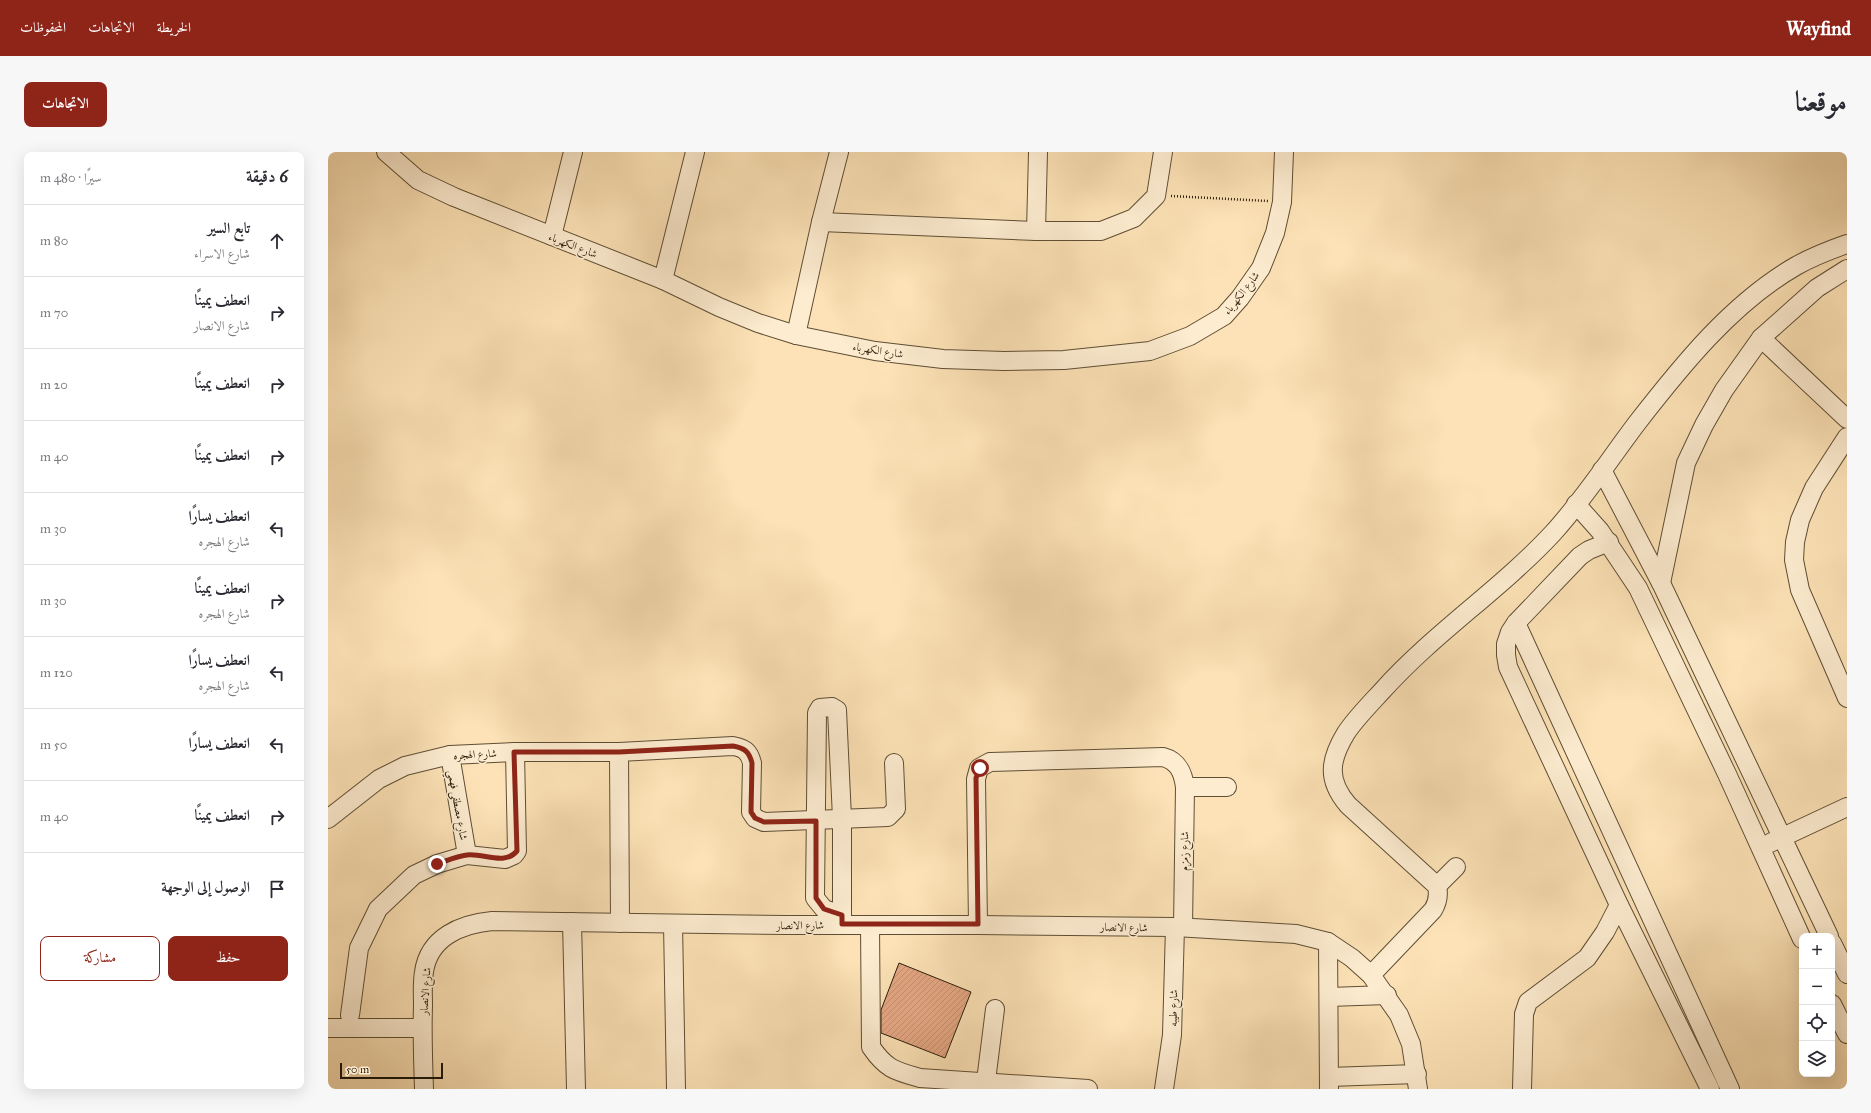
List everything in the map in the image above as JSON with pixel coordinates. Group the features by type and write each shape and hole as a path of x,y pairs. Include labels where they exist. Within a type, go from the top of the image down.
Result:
{"street":[{"name":"شارع الكهرباء","path":"386,152 418,180 454,197 663,280 719,307 758,323 796,335 875,351 943,359 1004,361 1064,360 1150,351 1190,336 1224,316 1240,298 1261,268 1275,233 1282,202 1284,152"},
{"path":"552,236 574,152"},
{"path":"663,280 695,152"},
{"path":"796,335 821,222 839,152"},
{"path":"1036,231 1038,152"},
{"path":"821,222 1036,231 1101,231 1134,218 1156,196 1163,152"},
{"path":"1372,975 1433,910 1438,899 1437,886 1348,805 1338,793 1333,782 1332,769 1336,754 1346,733 1393,679 1553,533 1637,423 1676,375 1701,346 1729,318 1778,277 1798,265 1847,244"},
{"path":"1661,583 1686,463 1704,425 1724,390 1761,338 1817,288 1847,269"},
{"path":"1761,338 1847,419"},
{"path":"1847,437 1814,488 1800,520 1795,542 1794,560 1800,590 1847,698"},
{"path":"1602,470 1661,583 1828,933"},
{"path":"1576,504 1609,542 1638,588 1727,774 1799,933"},
{"path":"1609,542 1589,550 1580,556 1516,623 1510,632 1506,644 1508,667 1620,905 1710,1089"},
{"path":"1516,623 1730,1089"},
{"path":"832,707 837,710 842,818 842,920 824,909 816,898 817,713 820,708 832,707"},
{"name":"شارع الهجره","path":"328,819 386,776 405,766 450,755 514,752 619,752 733,746 742,748 750,755 752,763 751,812 755,818 764,822 816,821"},
{"path":"350,1015 359,948 378,909 414,875 437,864 467,855 505,858 517,851 514,752"},
{"path":"619,752 620,923"},
{"name":"شارع مصطفى فهمي","path":"450,755 467,855"},
{"path":"978,924 976,778 980,768 990,762 1163,757 1171,759 1178,765 1184,781 1227,787"},
{"path":"816,821 842,818 888,817 896,809 894,763"},
{"path":"1727,774 1748,764"},
{"name":"شارع زمزم","path":"1179,927 1184,781"},
{"path":"1761,848 1847,807"},
{"path":"1437,886 1456,867"},
{"path":"1522,1089 1524,1014 1528,1002 1586,958 1605,932 1620,905"},
{"name":"شارع الانصار","path":"424,1089 422,1028 424,972 428,958 436,945 447,935 460,927 484,922 673,924 842,920 870,925 978,924 1179,927 1296,934 1328,942 1352,958 1372,975 1399,1015 1411,1044 1418,1082"},
{"path":"572,922 576,1089"},
{"path":"673,924 676,1089"},
{"path":"870,925 871,1047 882,1062 898,1072 943,1084 986,1082 1088,1089"},
{"name":"شارع طيبه","path":"1164,1089 1172,1035 1179,927"},
{"path":"1328,942 1329,1083 1418,1082"},
{"path":"1835,949 1847,974"},
{"path":"1329,997 1387,996"},
{"path":"1832,1005 1847,1034"},
{"path":"986,1082 995,1009"},
{"path":"328,1028 422,1028"}],"path":[{"path":"1156,196 1282,202"}],"building":[{"path":"899,963 971,992 945,1058 881,1033 881,1010"}],"route":[{"path":"437,864 467,855 505,858 517,851 514,752 619,752 733,746 742,748 750,755 752,763 751,812 755,818 764,822 816,821 816,898 824,909 842,915 842,924 978,924 976,778 977,772 980,768"}]}
